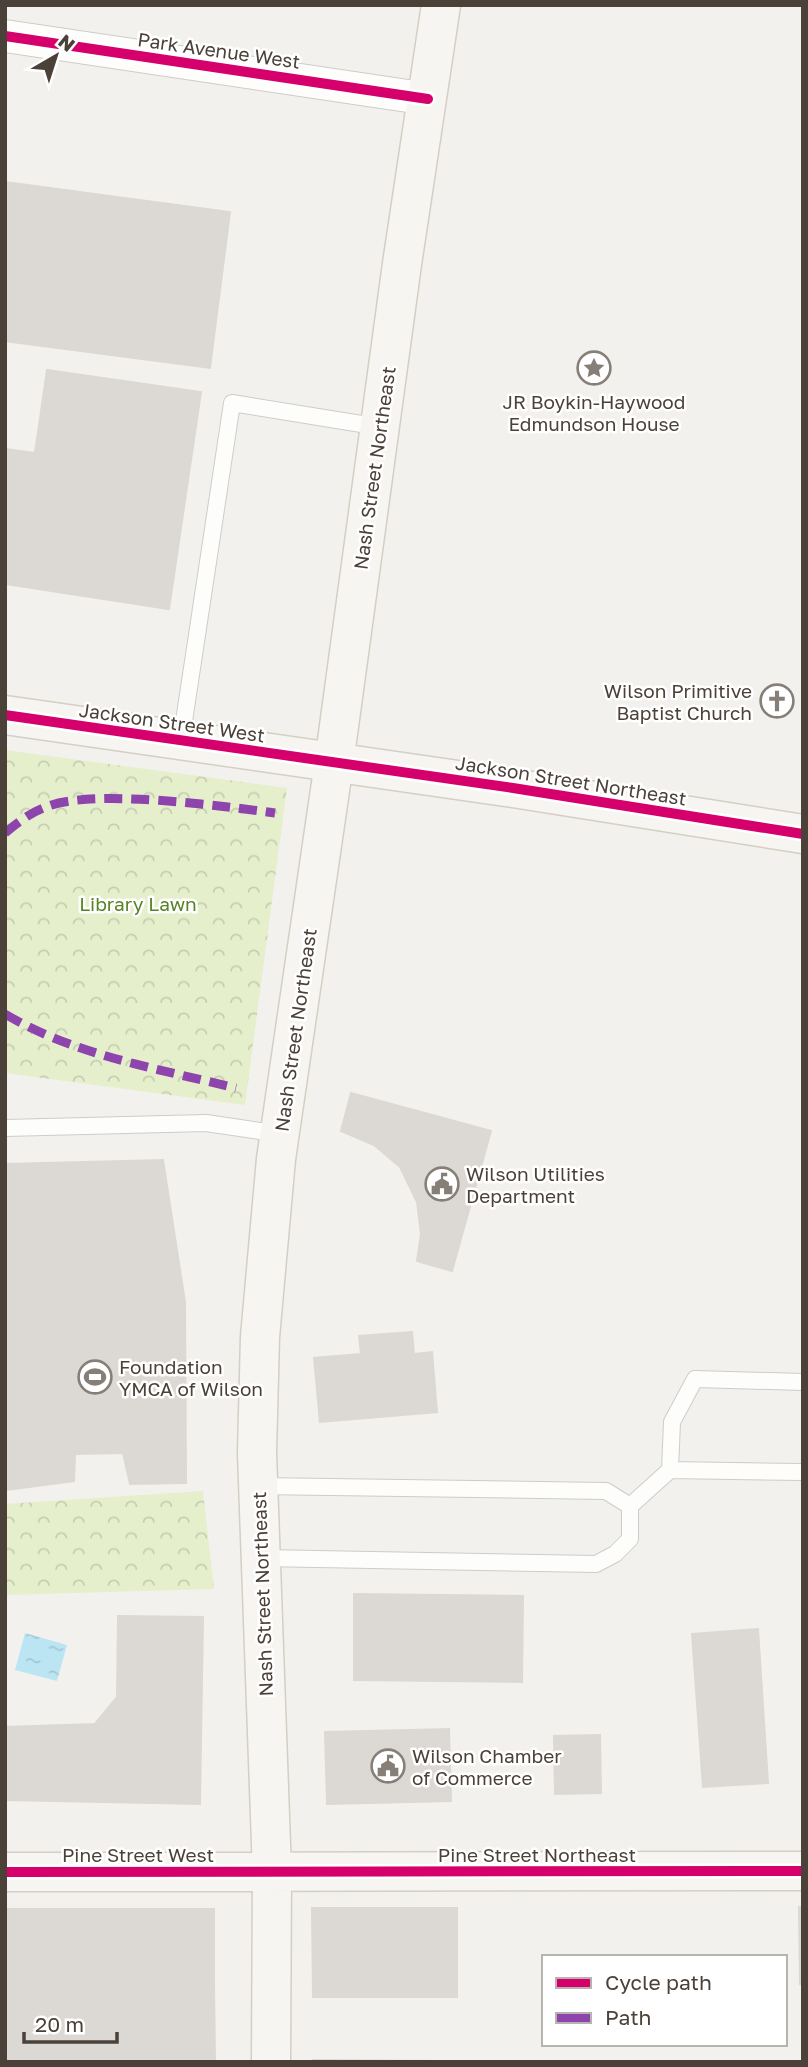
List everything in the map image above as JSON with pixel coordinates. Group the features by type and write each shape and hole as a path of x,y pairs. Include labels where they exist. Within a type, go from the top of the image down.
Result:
{"main road":[{"name":"Nash Street Northeast","path":"271,2062 272,1871 258,1486 260,1337 280,1134 441,5"},
{"name":"Jackson Street West","path":"5,715 334,763"},
{"name":"Jackson Street Northeast","path":"334,763 803,834"},
{"name":"Pine Street Northeast","path":"272,1871 803,1871"},
{"name":"Pine Street West","path":"5,1872 272,1871"}],"street":[{"name":"Park Avenue West","path":"5,36 428,99"}],"lane":[{"path":"181,741 232,403 380,427"},
{"path":"5,1128 206,1123 280,1134"},
{"path":"670,1470 672,1422 695,1379 803,1382"},
{"path":"261,1559 596,1564 615,1554 630,1539 630,1506 670,1470 803,1472"},
{"path":"258,1486 606,1491 630,1506"}],"green space":[{"name":"Library Lawn","path":"5,750 287,788 245,1105 5,1073"},
{"path":"203,1491 214,1589 5,1595 5,1504"}],"water":[{"path":"25,1633 67,1645 57,1681 15,1670"}],"building":[{"path":"5,182 230,212 210,368 5,341"},
{"path":"47,370 201,392 169,609 5,584 5,449 35,453"},
{"name":"Wilson Utilities Department","path":"351,1093 491,1131 452,1271 417,1261 421,1234 417,1202 400,1167 374,1145 341,1131"},
{"name":"Foundation YMCA of Wilson","path":"163,1160 185,1302 186,1483 130,1484 123,1453 75,1454 74,1481 5,1490 5,1164"},
{"path":"412,1332 414,1354 432,1352 437,1412 320,1422 314,1358 361,1354 359,1336"},
{"path":"354,1594 523,1596 522,1682 354,1680"},
{"path":"118,1616 203,1617 200,1804 5,1800 5,1727 95,1724 117,1697"},
{"path":"758,1629 768,1783 703,1787 692,1634"},
{"name":"Wilson Chamber of Commerce","path":"449,1729 451,1801 327,1804 325,1732"},
{"path":"600,1735 601,1793 555,1794 554,1736"},
{"path":"799,1907 803,1907 803,1984 800,1984"},
{"path":"312,1908 457,1908 457,1997 313,1997"},
{"path":"5,1909 214,1909 214,1984 5,1984"},
{"path":"6,1984 214,1984 215,2062 6,2062"},
{"path":"441,2061 441,2062 313,2062"}],"marked path":[{"path":"5,833 24,818 46,807 93,799 158,800 275,813"},
{"path":"5,1014 59,1040 88,1050 236,1088"}],"cycle path":[{"path":"5,36 428,99"},
{"path":"5,715 513,788 803,834"},
{"path":"5,1872 803,1871"}],"place":[{"name":"JR Boykin-Haywood Edmundson House","path":"594,368"},
{"name":"Wilson Primitive Baptist Church","path":"777,701"},
{"name":"Wilson Utilities Department","path":"442,1184"},
{"name":"Foundation YMCA of Wilson","path":"95,1377"},
{"name":"Wilson Chamber of Commerce","path":"388,1766"}]}
